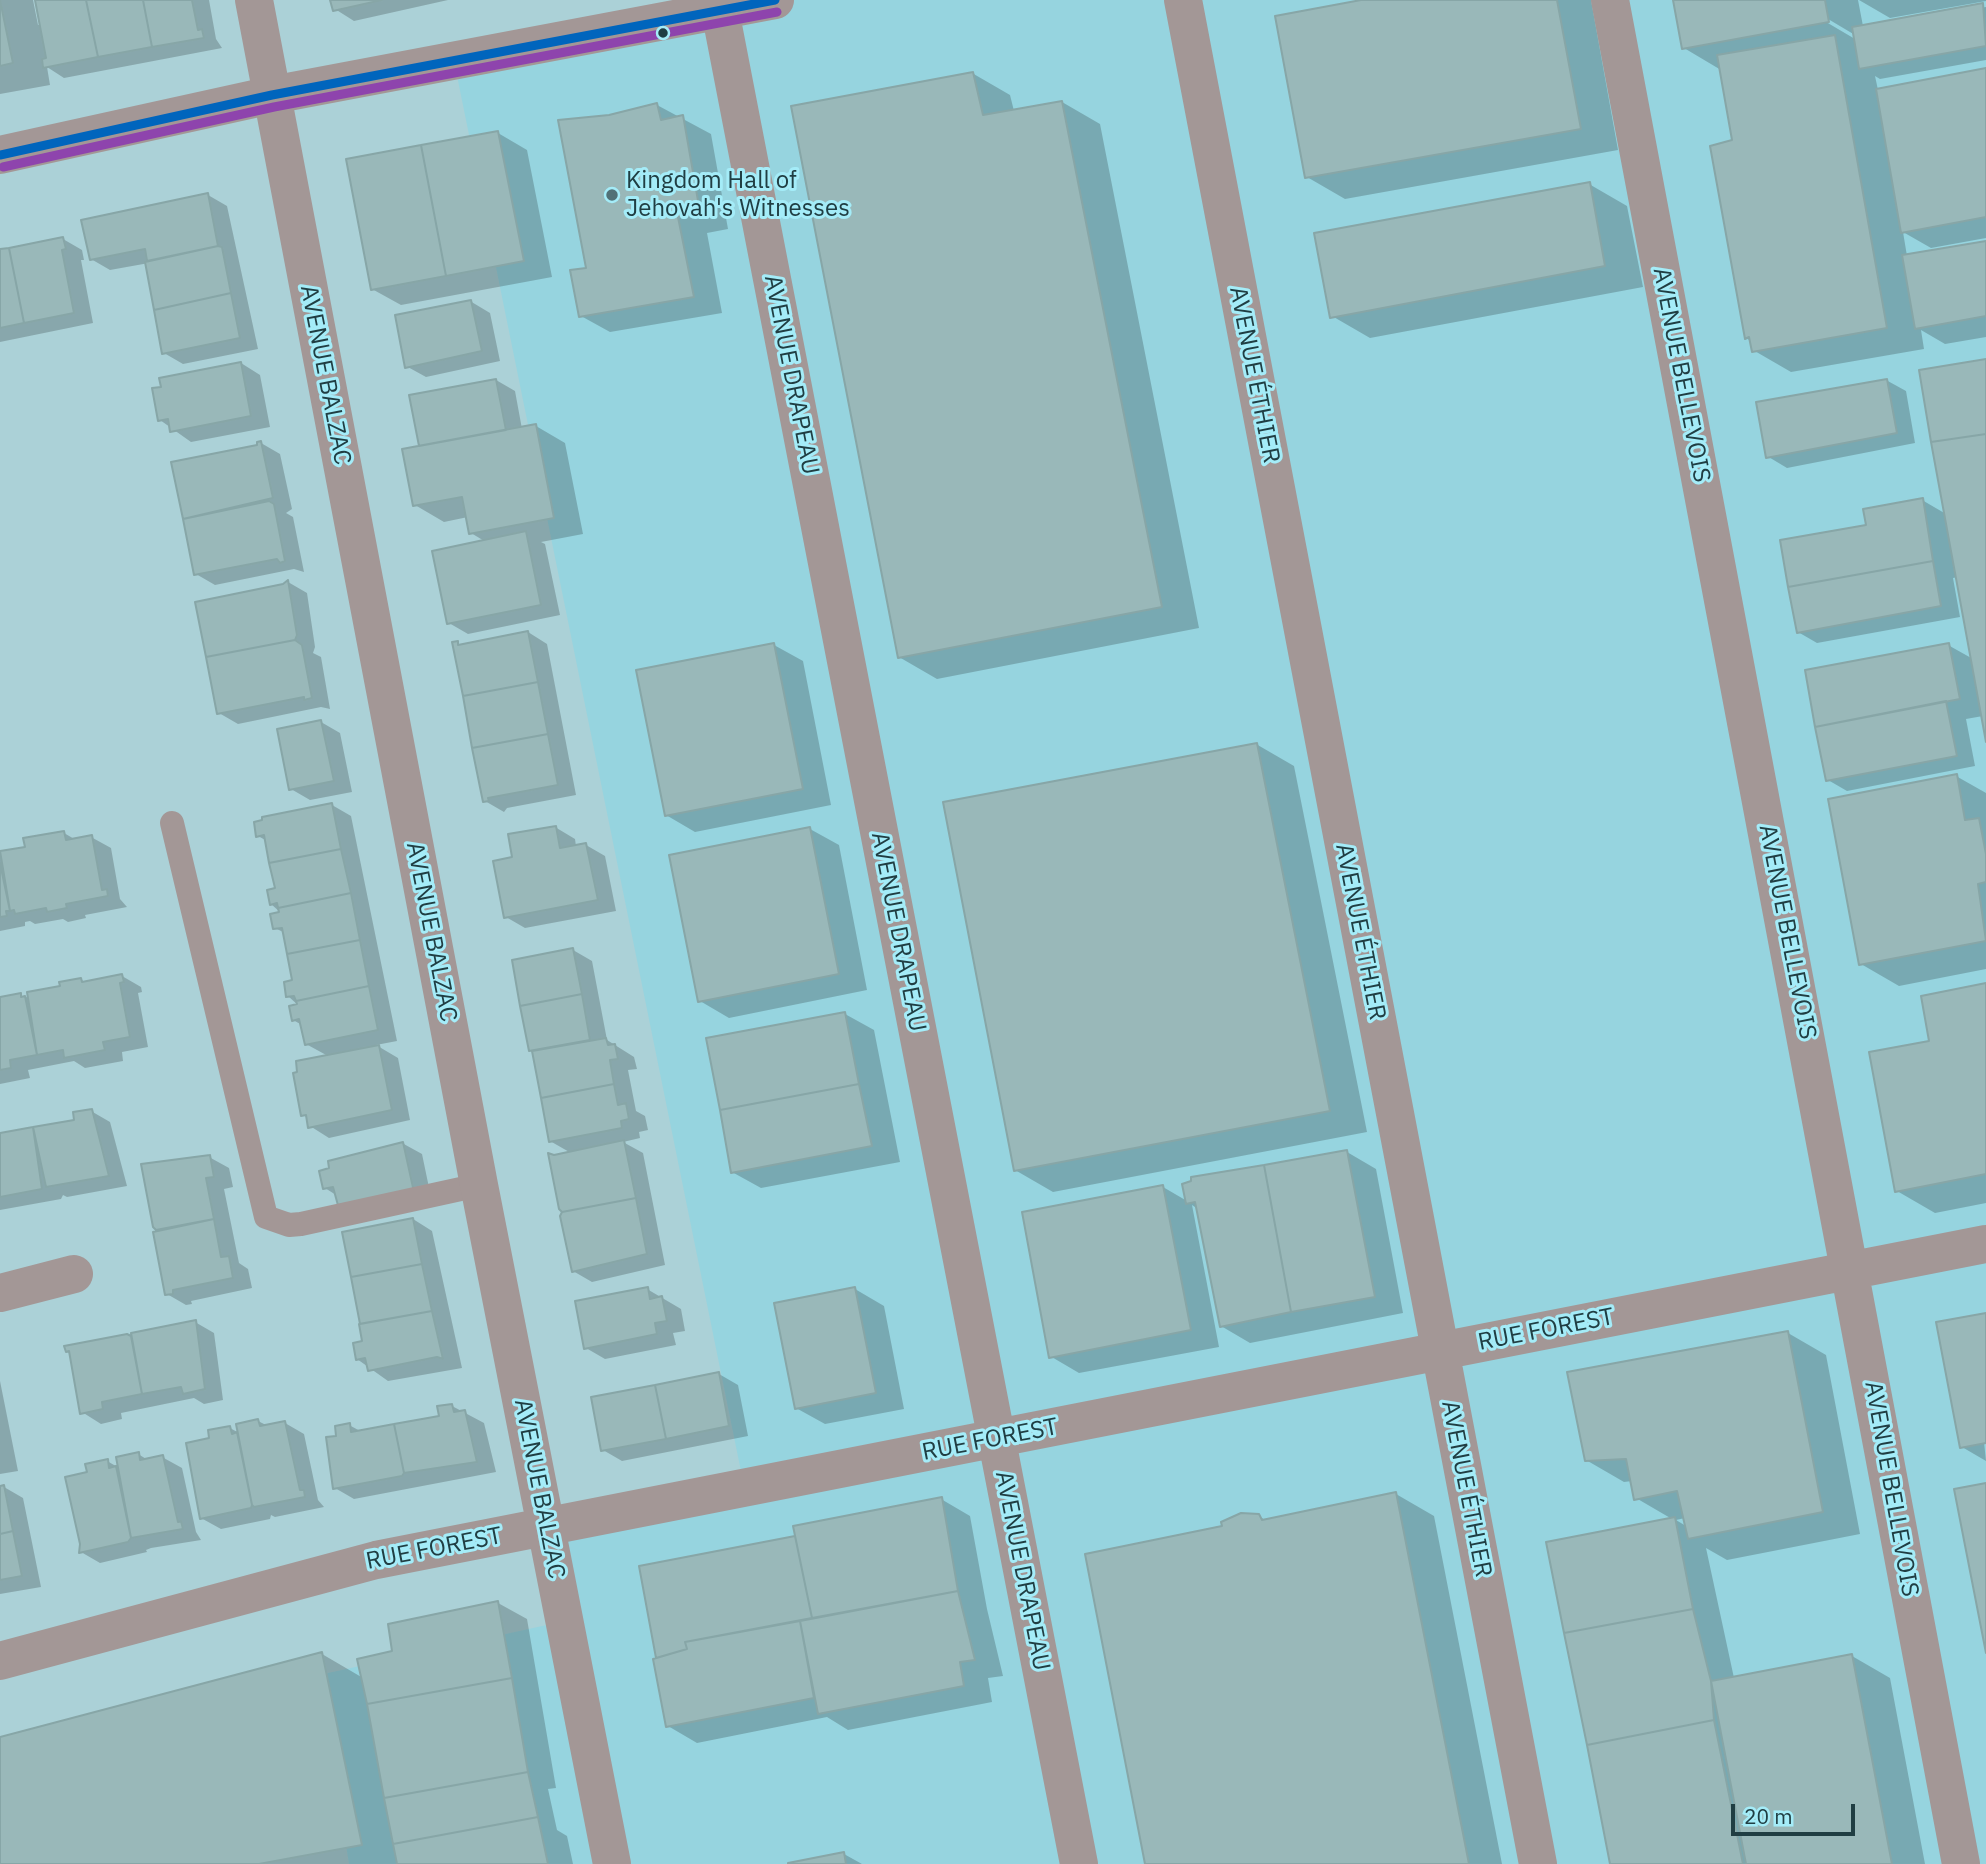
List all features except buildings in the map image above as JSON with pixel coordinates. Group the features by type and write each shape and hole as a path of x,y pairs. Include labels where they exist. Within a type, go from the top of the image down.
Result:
{"street":[{"name":"AVENUE BALZAC","path":"254,0 479,1185 612,1864"},
{"path":"0,155 272,95 719,5 775,0"},
{"name":"AVENUE ÉTHIER","path":"1183,0 1538,1864"},
{"name":"AVENUE BELLEVOIS","path":"1610,0 1961,1864"},
{"name":"AVENUE DRAPEAU","path":"719,5 1079,1864"},
{"name":"RUE FOREST","path":"0,1661 376,1560 1986,1244"},
{"path":"0,1293 74,1274"}],"lane":[{"path":"172,823 266,1217 289,1225 301,1224 479,1185"}],"shaded area":[{"path":"775,0 1986,0 1986,1864 349,1864 319,1675 565,1621 546,1527 744,1486 454,61"}],"transit line":[{"path":"0,155 272,95 775,0"},
{"path":"3,167 274,107 777,12"}],"place":[{"name":"Kingdom Hall of Jehovah's Witnesses","path":"612,195"}]}
